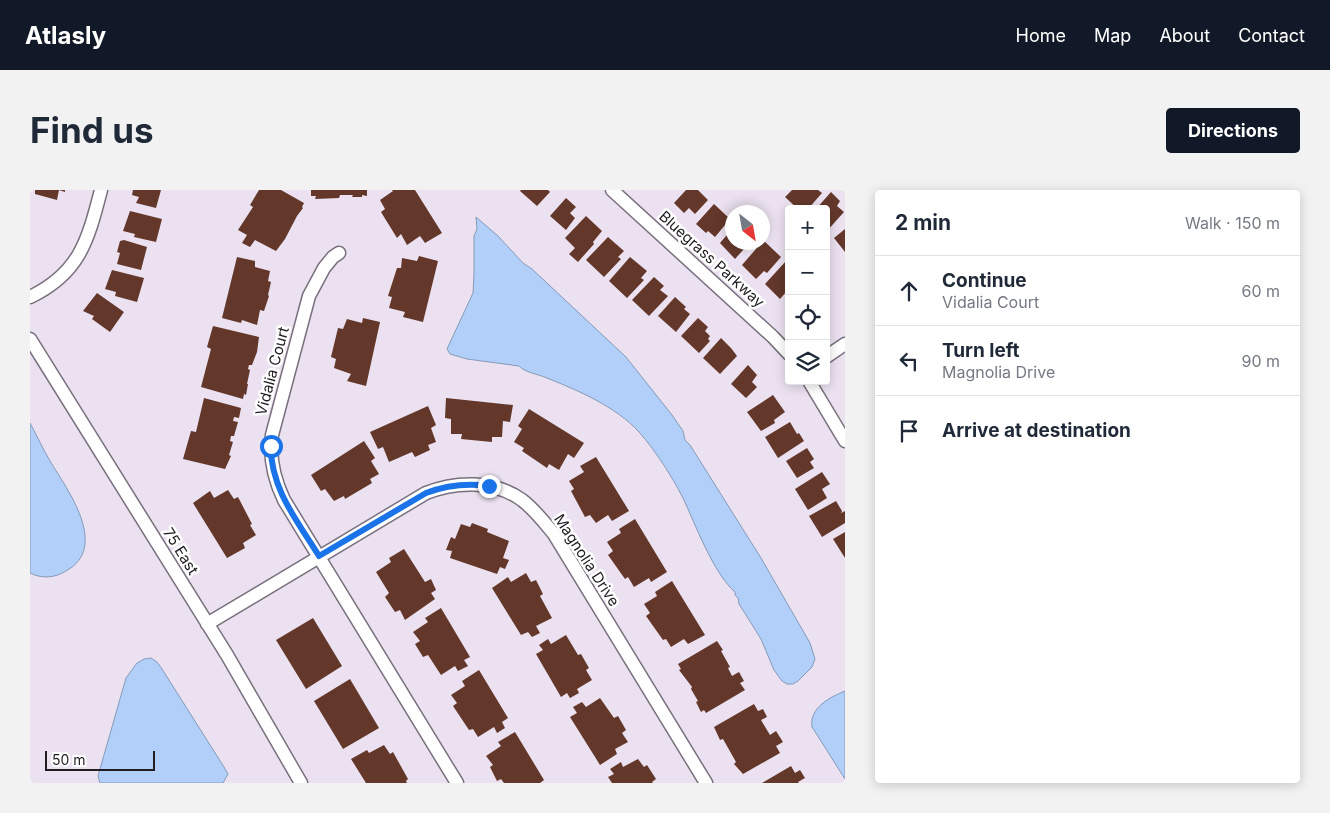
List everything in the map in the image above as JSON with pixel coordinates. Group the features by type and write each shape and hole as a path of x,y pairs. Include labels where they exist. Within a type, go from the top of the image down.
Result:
{"street":[{"path":"30,297 54,282 76,260 89,234 101,190"},
{"name":"Bluegrass Parkway","path":"612,190 773,336 785,350"},
{"name":"Vidalia Court","path":"319,556 278,488 272,466 271,446 308,296 324,268 339,253"},
{"name":"75 East","path":"30,339 207,624 301,783"},
{"path":"830,354 845,344"},
{"path":"811,385 845,440"},
{"name":"Magnolia Drive","path":"207,624 400,507 439,488 463,484 489,486 522,500 539,515 554,534 706,783"},
{"path":"319,556 457,783"}],"water":[{"path":"476,217 498,236 523,263 532,269 626,357 672,415 683,431 685,440 761,558 810,643 815,659 812,667 798,681 793,684 787,684 782,681 774,670 761,639 739,604 735,592 721,576 708,553 673,479 639,432 619,414 596,400 519,366 467,359 450,354 447,349 473,293"},
{"path":"30,423 74,502 85,533 84,548 79,561 66,571 53,576 44,577 30,573"},
{"path":"151,658 162,669 224,767 228,774 223,783 100,783 98,776 126,678 137,663"},
{"path":"845,691 845,779 812,727 812,720 817,709 822,704 833,696"}],"building":[{"path":"35,190 59,190 57,200 35,194"},
{"path":"133,190 161,190 156,208 136,203 139,197 132,195"},
{"path":"259,190 281,190 304,203 285,239 276,251 255,240 250,247 242,243 247,235 238,230 253,207 250,205"},
{"path":"311,190 367,190 367,196 352,197 353,195 340,195 339,198 315,199 316,196 311,196"},
{"path":"392,190 415,190 442,233 425,243 420,236 407,245 401,234 397,238 381,212 385,209 380,200"},
{"path":"521,190 548,190 550,192 537,206"},
{"path":"686,190 698,190 708,200 695,214 689,208 684,213 674,203"},
{"path":"792,190 818,190 822,193 812,205 794,205 785,197"},
{"path":"831,192 840,201 837,206 844,212 830,228 830,205 820,205"},
{"path":"566,198 576,207 570,213 575,218 566,230 550,216"},
{"path":"714,204 725,214 725,225 715,237 708,231 706,233 696,224"},
{"path":"130,211 162,219 156,242 134,237 135,234 123,231"},
{"path":"586,216 602,231 593,242 594,244 578,262 569,254 575,248 565,238"},
{"path":"845,229 845,252 834,238"},
{"path":"608,237 624,251 618,257 621,259 604,277 586,260"},
{"path":"725,237 725,248 720,243"},
{"path":"124,240 147,247 141,270 117,264 120,253 117,252 120,241"},
{"path":"770,247 781,257 767,273 764,271 756,279 742,265 755,250 770,250"},
{"path":"727,250 743,250 735,259"},
{"path":"419,256 438,261 423,322 403,317 405,312 389,308 392,297 388,296 397,268 401,268 402,258 417,261"},
{"path":"237,257 255,261 255,267 270,271 268,281 271,282 269,296 264,311 260,310 257,325 242,320 241,323 222,318"},
{"path":"630,257 647,271 641,278 644,280 627,298 609,281"},
{"path":"785,262 785,293 780,299 765,284"},
{"path":"112,270 144,278 137,302 115,296 116,292 105,289"},
{"path":"654,277 664,286 660,290 668,296 649,316 632,300"},
{"path":"97,293 124,312 110,332 92,319 94,316 83,311"},
{"path":"675,297 686,307 684,309 690,314 676,332 658,316"},
{"path":"363,318 380,322 366,386 347,381 351,374 334,368 336,359 331,357 338,328 343,329 347,319 362,323"},
{"path":"698,318 708,327 705,331 710,336 708,339 710,341 699,353 681,336"},
{"path":"213,326 259,337 257,352 252,365 249,365 248,384 246,395 244,394 243,399 201,387 211,349 207,347"},
{"path":"721,338 737,356 720,374 703,358"},
{"path":"748,365 757,375 752,382 757,387 746,398 731,384"},
{"path":"773,395 785,412 774,420 775,423 761,431 747,412"},
{"path":"204,398 241,408 239,418 234,417 233,421 238,422 234,436 231,436 230,441 233,442 229,455 231,456 225,469 183,459 191,431 196,432"},
{"path":"446,398 513,405 510,422 503,421 502,437 492,437 492,442 461,439 462,434 451,434 451,419 445,418"},
{"path":"428,406 436,425 431,428 436,442 428,445 430,450 415,457 412,452 389,462 383,447 378,449 370,432"},
{"path":"529,409 584,443 574,458 568,454 559,470 549,464 547,468 522,451 524,448 514,442 522,429 518,426"},
{"path":"790,422 804,441 778,458 765,437"},
{"path":"364,441 375,458 371,461 379,474 370,479 372,483 345,499 344,496 334,501 325,489 321,491 311,475"},
{"path":"807,448 814,459 810,462 814,468 797,478 786,461"},
{"path":"596,457 629,511 612,521 608,515 596,523 590,515 585,517 571,491 574,489 569,481 584,472 580,466"},
{"path":"822,472 830,484 822,489 827,498 808,510 795,489"},
{"path":"228,490 234,499 238,497 256,535 243,543 245,548 227,558 193,503 210,491 214,498"},
{"path":"836,501 842,511 841,513 845,511 845,523 822,537 809,516"},
{"path":"635,519 667,572 651,582 649,578 634,587 628,577 625,579 608,555 613,551 607,542 621,533 619,529"},
{"path":"472,523 488,529 487,532 509,541 503,558 509,560 505,569 500,567 497,574 450,558 452,551 446,550 451,537 455,539 461,524 470,527"},
{"path":"845,532 845,558 833,539"},
{"path":"404,549 425,582 431,579 436,590 431,593 435,599 405,620 400,610 395,612 385,597 389,593 376,572 391,562 389,558"},
{"path":"526,573 531,582 536,580 543,594 540,596 552,618 536,626 540,633 532,637 528,632 521,635 492,588 508,577 511,582"},
{"path":"672,581 705,635 688,644 684,639 671,647 666,639 663,640 646,616 650,613 644,604 657,596 655,592"},
{"path":"441,608 470,657 464,660 468,666 458,671 455,666 441,675 428,655 423,657 415,644 420,641 413,632 428,622 425,618"},
{"path":"313,618 342,666 306,689 276,640"},
{"path":"566,635 578,655 581,654 589,668 586,670 592,680 577,689 579,693 570,698 567,693 561,697 536,654 543,650 539,645 548,639 551,644"},
{"path":"717,641 723,650 721,651 730,667 728,668 732,676 739,672 744,681 740,683 745,690 706,713 704,710 701,712 696,702 698,701 691,689 692,687 679,670 681,669 678,664"},
{"path":"479,670 508,718 502,722 505,728 497,733 494,727 478,737 473,729 469,730 453,706 457,703 451,695 465,686 462,681"},
{"path":"350,679 379,728 343,749 314,701"},
{"path":"600,698 614,718 618,716 626,730 622,733 628,742 615,749 617,754 600,765 570,717 577,713 573,707 582,702 586,707"},
{"path":"754,704 758,711 763,709 767,717 761,720 770,735 776,731 783,742 776,746 780,753 743,774 734,764 736,762 723,739 720,740 714,727"},
{"path":"515,732 544,780 540,783 504,783 501,779 497,781 490,767 493,765 486,756 501,746 498,742"},
{"path":"384,745 390,754 393,752 408,779 407,783 366,783 351,759 367,750 369,753"},
{"path":"638,759 644,767 647,765 656,779 653,783 612,783 608,777 614,774 610,769 621,762 623,767"},
{"path":"791,766 795,773 800,770 805,778 799,783 762,783"}],"route":[{"path":"271,446 270,455 278,488 319,556 426,493 439,488 463,484 489,486"}]}
